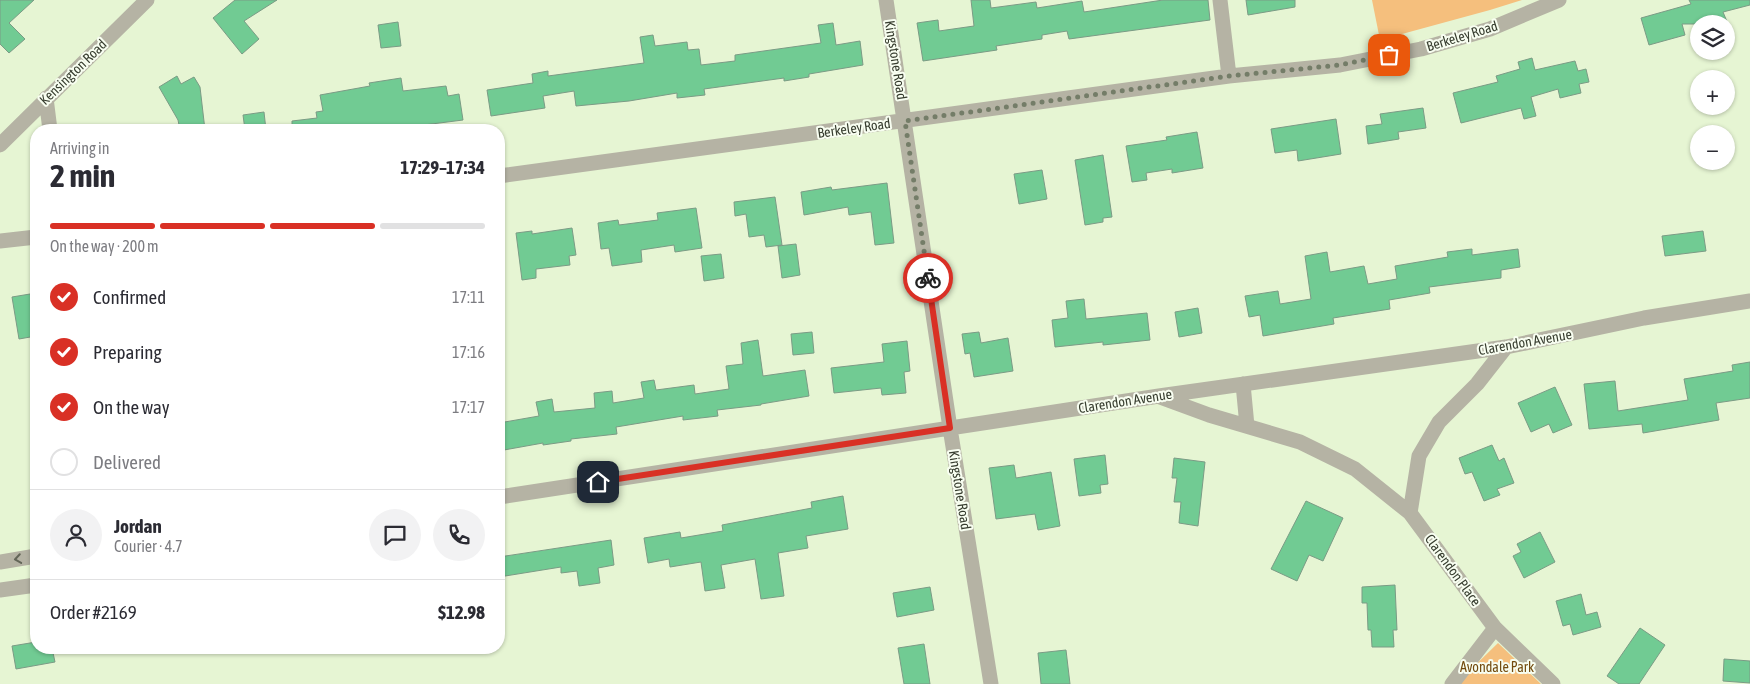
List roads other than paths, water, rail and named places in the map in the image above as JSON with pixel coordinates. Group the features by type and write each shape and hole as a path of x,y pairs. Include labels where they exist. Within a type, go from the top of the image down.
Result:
{"street":[{"name":"Kensington Road","path":"0,145 146,0"},
{"name":"Kingstone Road","path":"886,0 950,428 991,684"},
{"path":"1220,0 1229,76"},
{"name":"Berkeley Road","path":"505,175 1229,76 1340,65 1421,49 1490,30 1559,0"},
{"path":"46,98 49,124"},
{"path":"0,241 30,238"},
{"name":"Clarendon Avenue","path":"505,496 1159,396 1506,347 1644,318 1750,301"},
{"path":"1410,513 1420,456 1439,422 1477,384 1506,347"},
{"path":"1243,384 1247,426"},
{"name":"Clarendon Place","path":"1159,396 1300,442 1355,469 1410,513 1495,628 1553,684"},
{"path":"0,562 30,557"},
{"path":"0,590 30,586"},
{"path":"1452,684 1495,628"}],"park label":[{"name":"Avondale Park","path":"1497,667"}]}
